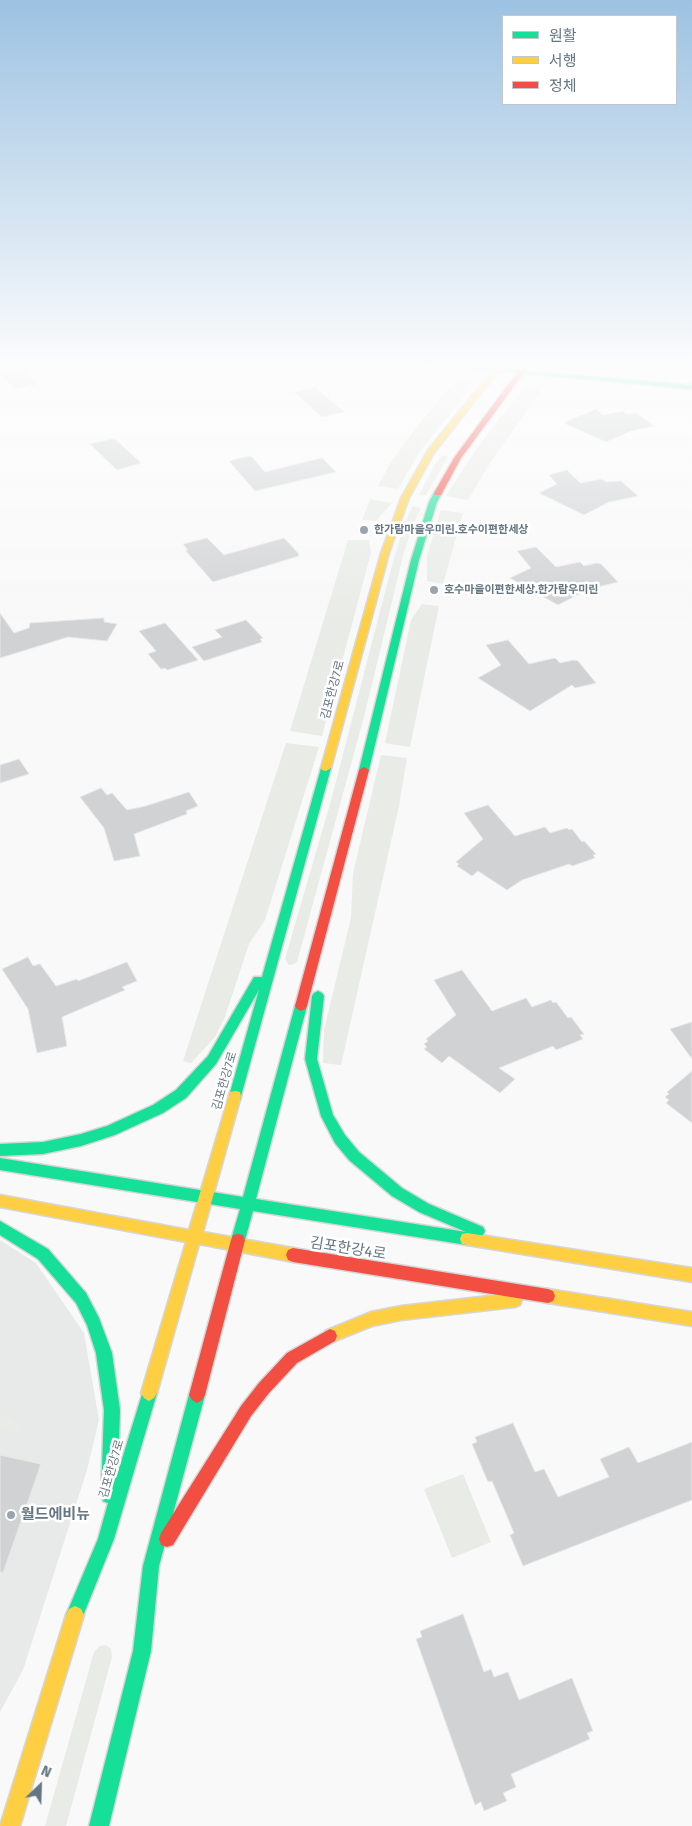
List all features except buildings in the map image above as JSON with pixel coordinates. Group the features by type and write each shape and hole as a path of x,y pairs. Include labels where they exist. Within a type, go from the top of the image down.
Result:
{"main road":[{"name":"김포한강7로","path":"10,1826 76,1613 106,1539 206,1197 385,553 405,498 434,448"},
{"path":"100,1826 142,1650 151,1566 372,742 415,560 432,502 465,448"},
{"path":"327,907 311,1059 327,1116 340,1139 354,1156 397,1192 424,1208 467,1227 552,1254"},
{"path":"0,1150 43,1148 110,1131 158,1109 180,1094 212,1060 277,946"},
{"name":"김포한강4로","path":"0,1164 692,1275"},
{"name":"김포한강4로","path":"0,1201 237,1244 692,1319"},
{"path":"0,1227 43,1254 63,1275 81,1298 94,1323 104,1352 112,1410 106,1539"},
{"path":"151,1566 246,1411 292,1358 335,1333 371,1319 401,1313 548,1296"}],"shaded area":[{"path":"401,448 422,448 398,489 378,486"},
{"path":"477,448 500,448 468,500 446,496"},
{"path":"443,455 448,457 426,495 419,495 435,464"},
{"path":"370,499 392,503 376,521 362,520"},
{"path":"413,506 421,508 404,552 365,713 297,962 289,965 285,959 332,797 392,565 405,522"},
{"path":"441,510 463,513 443,584 427,581 427,556"},
{"path":"348,540 369,540 371,553 322,736 290,731"},
{"path":"422,604 439,606 410,747 385,743 411,620"},
{"path":"286,743 319,747 265,920 249,944 225,1017 215,1037 191,1063 183,1061"},
{"path":"381,755 407,758 399,806 341,1065 323,1063 324,1030 351,918 353,873"},
{"path":"0,1240 36,1263 84,1333 99,1420 87,1470 23,1670 0,1712"},
{"path":"0,1414 11,1416 17,1422 22,1434 0,1429"},
{"path":"463,1474 491,1542 452,1558 424,1489"},
{"path":"106,1645 111,1649 112,1657 66,1826 45,1826 94,1652 100,1646"}],"traffic: fast":[{"path":"364,770 415,560 433,502 438,493"},
{"path":"235,1096 326,768"},
{"path":"0,1150 43,1148 81,1140 110,1131 158,1109 181,1094 212,1060 258,980"},
{"path":"318,996 311,1059 327,1116 340,1139 354,1156 397,1192 424,1208 478,1231"},
{"path":"238,1240 301,1006"},
{"path":"0,1164 467,1239"},
{"path":"0,1227 43,1254 81,1298 94,1323 104,1353 112,1410 109,1495"},
{"path":"75,1615 106,1539 149,1393"},
{"path":"99,1826 142,1651 151,1566 197,1395"}],"traffic: slow":[{"path":"326,768 385,553 405,498 434,448"},
{"path":"149,1393 235,1096"},
{"path":"0,1201 293,1255"},
{"path":"467,1239 692,1275"},
{"path":"548,1296 692,1319"},
{"path":"330,1336 371,1319 401,1313 515,1300"},
{"path":"10,1826 75,1615"}],"traffic: jam":[{"path":"438,493 465,448"},
{"path":"301,1006 364,770"},
{"path":"197,1395 238,1240"},
{"path":"293,1255 548,1296"},
{"path":"167,1539 246,1411 264,1388 292,1358 330,1336"}],"place":[{"name":"한가람마을우미린.호수이편한세상","path":"364,530"},
{"name":"호수마을이편한세상.한가람우미린","path":"434,590"},
{"name":"월드에비뉴","path":"11,1515"}]}
